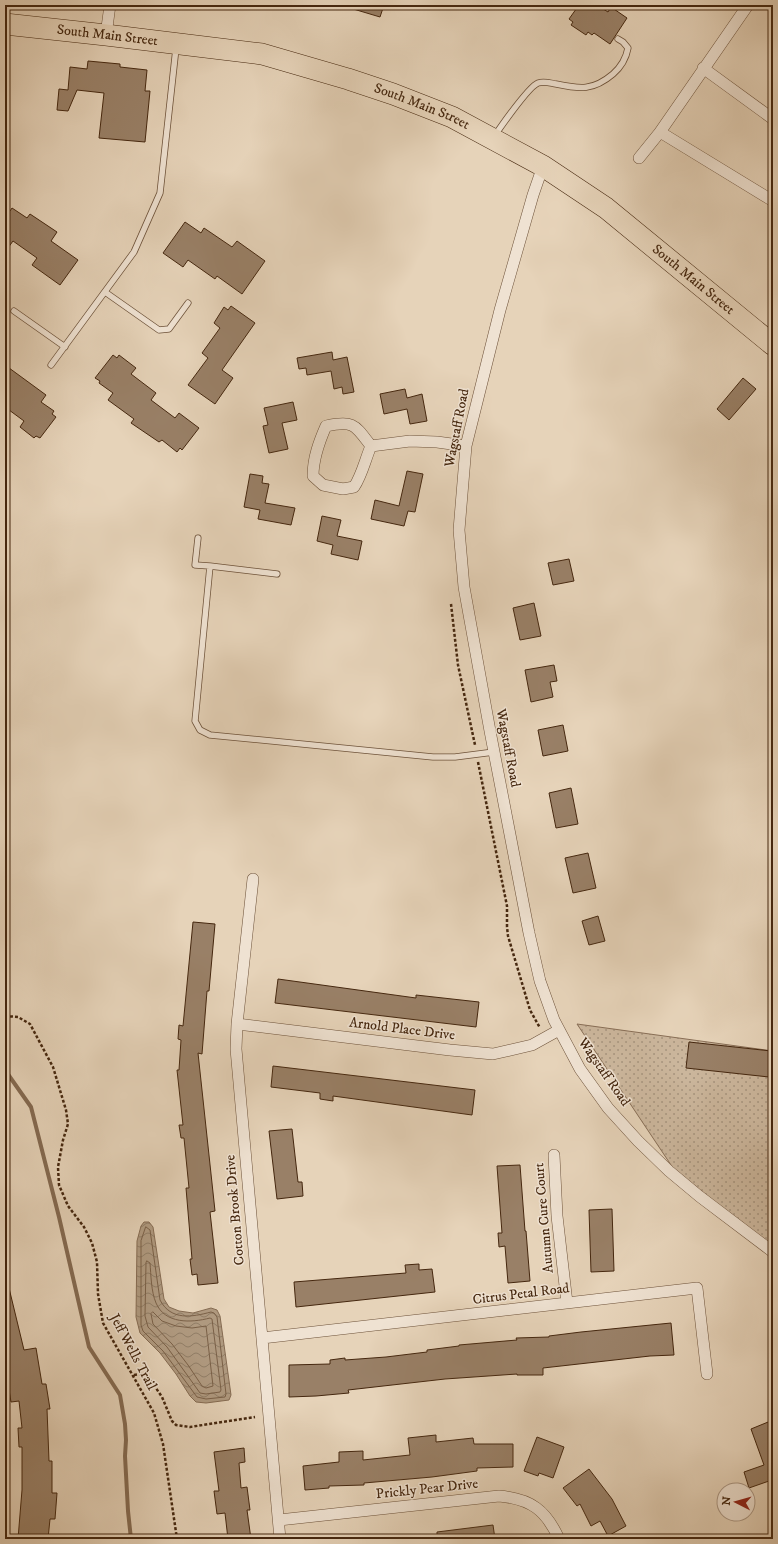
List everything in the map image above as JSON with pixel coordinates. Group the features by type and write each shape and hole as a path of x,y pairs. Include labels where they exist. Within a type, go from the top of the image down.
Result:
{"highway":[{"name":"South Main Street","path":"5,24 262,54 348,79 393,94 452,117 543,166 606,208 773,345"}],"street":[{"path":"106,35 110,5"},
{"path":"639,158 660,132 748,5"},
{"path":"703,68 773,119"},
{"path":"660,132 773,201"},
{"name":"Wagstaff Road","path":"543,166 533,195 500,310 466,446 459,530 464,587 494,752 537,967 540,981 559,1030 580,1069 608,1108 668,1171 773,1252"},
{"path":"342,422 357,427 371,446 364,462 360,478 354,487 343,489 323,485 313,476 313,464 318,443 326,426 342,422"},
{"path":"371,446 410,441 437,442 466,446"},
{"name":"Cotton Brook Drive","path":"253,879 237,1024 236,1049 280,1539"},
{"name":"Arnold Place Drive","path":"237,1024 493,1054 532,1044 559,1030"},
{"name":"Autumn Cure Court","path":"554,1155 557,1216 566,1303"},
{"name":"Citrus Petal Road","path":"262,1338 697,1288 707,1374"},
{"name":"Prickly Pear Drive","path":"279,1520 499,1496 514,1497 529,1503 544,1513 552,1524 559,1539"}],"lane":[{"path":"492,138 528,91 536,84 545,82 580,88 590,87 604,82 620,68 627,56 628,48 618,38"},
{"path":"51,365 134,252 160,192 177,44"},
{"path":"105,292 160,330 168,329 188,303"},
{"path":"14,310 65,347"},
{"path":"198,538 196,565 277,574"},
{"path":"210,566 195,721 200,730 210,735 433,757 455,757 494,752"}],"path":[{"path":"451,604 457,657 473,737"},
{"path":"479,766 508,906 508,936 530,1010 536,1022"},
{"name":"Jeff Wells Trail","path":"5,1016 18,1017 30,1024 53,1067 66,1110 68,1124 58,1166 59,1185 68,1206 84,1227 92,1244 97,1262 98,1294 103,1323 154,1413 163,1444 177,1539"},
{"path":"134,1376 141,1374 147,1375 162,1397 172,1421 176,1425 190,1427 255,1417"}],"shaded area":[{"path":"577,1024 773,1051 773,1250 673,1168"}],"water":[{"path":"144,1222 149,1222 153,1227 164,1299 169,1307 179,1311 193,1313 211,1308 217,1310 220,1316 231,1395 229,1400 206,1403 196,1402 190,1396 160,1353 140,1333 136,1317 137,1241 141,1226"}],"building":[{"path":"351,5 384,5 380,17 350,8"},
{"path":"579,5 597,5 608,12 611,7 627,18 610,44 594,33 592,35 588,32 586,35 571,25 573,22 569,19"},
{"path":"88,61 120,64 120,67 147,70 145,91 150,91 145,142 99,138 104,93 77,90 68,111 57,110 59,89 68,90 70,67 87,69"},
{"path":"5,207 10,211 12,208 27,218 30,214 57,232 51,241 78,260 60,285 32,265 37,258 13,241 5,252"},
{"path":"185,222 201,233 204,228 232,247 237,241 265,261 242,294 217,276 215,279 188,260 183,267 163,253"},
{"path":"231,306 255,323 222,370 233,378 215,404 188,385 208,358 202,353 220,328 214,323 224,307 228,310"},
{"path":"332,352 333,360 347,357 354,392 343,394 342,387 334,389 331,371 307,375 306,368 299,369 297,358"},
{"path":"113,355 117,358 119,355 136,368 131,374 156,393 151,400 175,418 179,413 199,428 182,450 180,448 177,452 162,440 159,442 131,423 134,419 108,400 113,393 99,383 100,381 95,378"},
{"path":"5,365 46,395 41,402 54,411 52,414 56,417 40,438 36,436 34,438 20,427 24,421 5,407"},
{"path":"743,378 756,389 729,420 717,409"},
{"path":"405,389 407,398 422,394 427,421 410,424 407,409 384,414 380,394"},
{"path":"293,402 297,420 282,423 288,449 269,453 263,426 268,425 264,408"},
{"path":"407,471 423,474 415,512 408,511 404,526 371,519 375,500 399,506"},
{"path":"250,474 263,476 262,483 269,484 265,503 295,508 291,525 258,519 260,510 244,507"},
{"path":"322,516 341,520 337,536 362,541 358,560 331,554 333,545 317,541"},
{"path":"569,559 574,581 553,585 548,563"},
{"path":"534,603 541,636 520,640 513,608"},
{"path":"554,665 557,681 550,682 553,697 531,702 525,670"},
{"path":"563,725 568,751 543,756 538,730"},
{"path":"571,788 578,824 556,828 549,793"},
{"path":"588,853 596,888 573,893 565,858"},
{"path":"598,916 605,941 589,945 582,921"},
{"path":"193,922 215,924 209,991 207,991 202,1054 198,1053 215,1211 210,1212 218,1283 198,1285 197,1274 192,1275 190,1259 192,1259 186,1188 189,1188 184,1138 181,1138 179,1125 183,1125 177,1070 179,1070 181,1040 178,1039 179,1025 183,1026"},
{"path":"278,979 416,998 416,995 479,1002 476,1027 275,1003"},
{"path":"689,1042 771,1051 769,1077 686,1068"},
{"path":"273,1066 475,1090 472,1115 333,1096 333,1101 320,1099 320,1093 271,1087"},
{"path":"292,1129 298,1182 302,1182 303,1196 277,1199 269,1131"},
{"path":"520,1165 530,1281 508,1283 505,1246 499,1247 498,1233 502,1233 497,1166"},
{"path":"612,1209 614,1271 591,1272 589,1210"},
{"path":"419,1264 419,1270 432,1269 435,1292 296,1307 294,1282 406,1273 405,1265"},
{"path":"9,1288 24,1350 36,1348 42,1384 46,1384 50,1409 47,1409 49,1461 52,1461 52,1493 57,1493 55,1519 50,1519 48,1539 18,1539 22,1490 22,1447 19,1447 18,1428 22,1428 19,1401 11,1402 5,1365 5,1289"},
{"path":"671,1323 674,1355 650,1356 543,1368 543,1375 517,1374 445,1379 348,1390 349,1393 289,1397 289,1365 330,1364 330,1360 345,1358 345,1360 386,1357 427,1352 427,1350 459,1345 517,1340 516,1338 549,1337 581,1332"},
{"path":"773,1420 773,1487 769,1481 756,1486 756,1482 747,1482 744,1472 764,1465 751,1429"},
{"path":"436,1435 436,1442 473,1438 474,1444 513,1444 513,1467 477,1468 477,1471 432,1477 364,1483 364,1485 329,1486 329,1488 305,1490 303,1466 339,1462 339,1452 363,1451 363,1460 410,1455 408,1438"},
{"path":"537,1437 564,1447 553,1478 539,1473 538,1476 524,1471"},
{"path":"244,1448 245,1462 239,1463 241,1488 247,1487 250,1510 247,1510 251,1539 228,1539 225,1513 217,1514 214,1491 219,1491 214,1452"},
{"path":"589,1469 612,1499 626,1526 608,1536 600,1521 591,1526 580,1504 577,1506 563,1488"},
{"path":"493,1525 495,1539 437,1539 437,1532"}],"waterway":[{"path":"5,1070 31,1107 59,1217 89,1347 120,1395 125,1424 125,1456 131,1539"}]}
